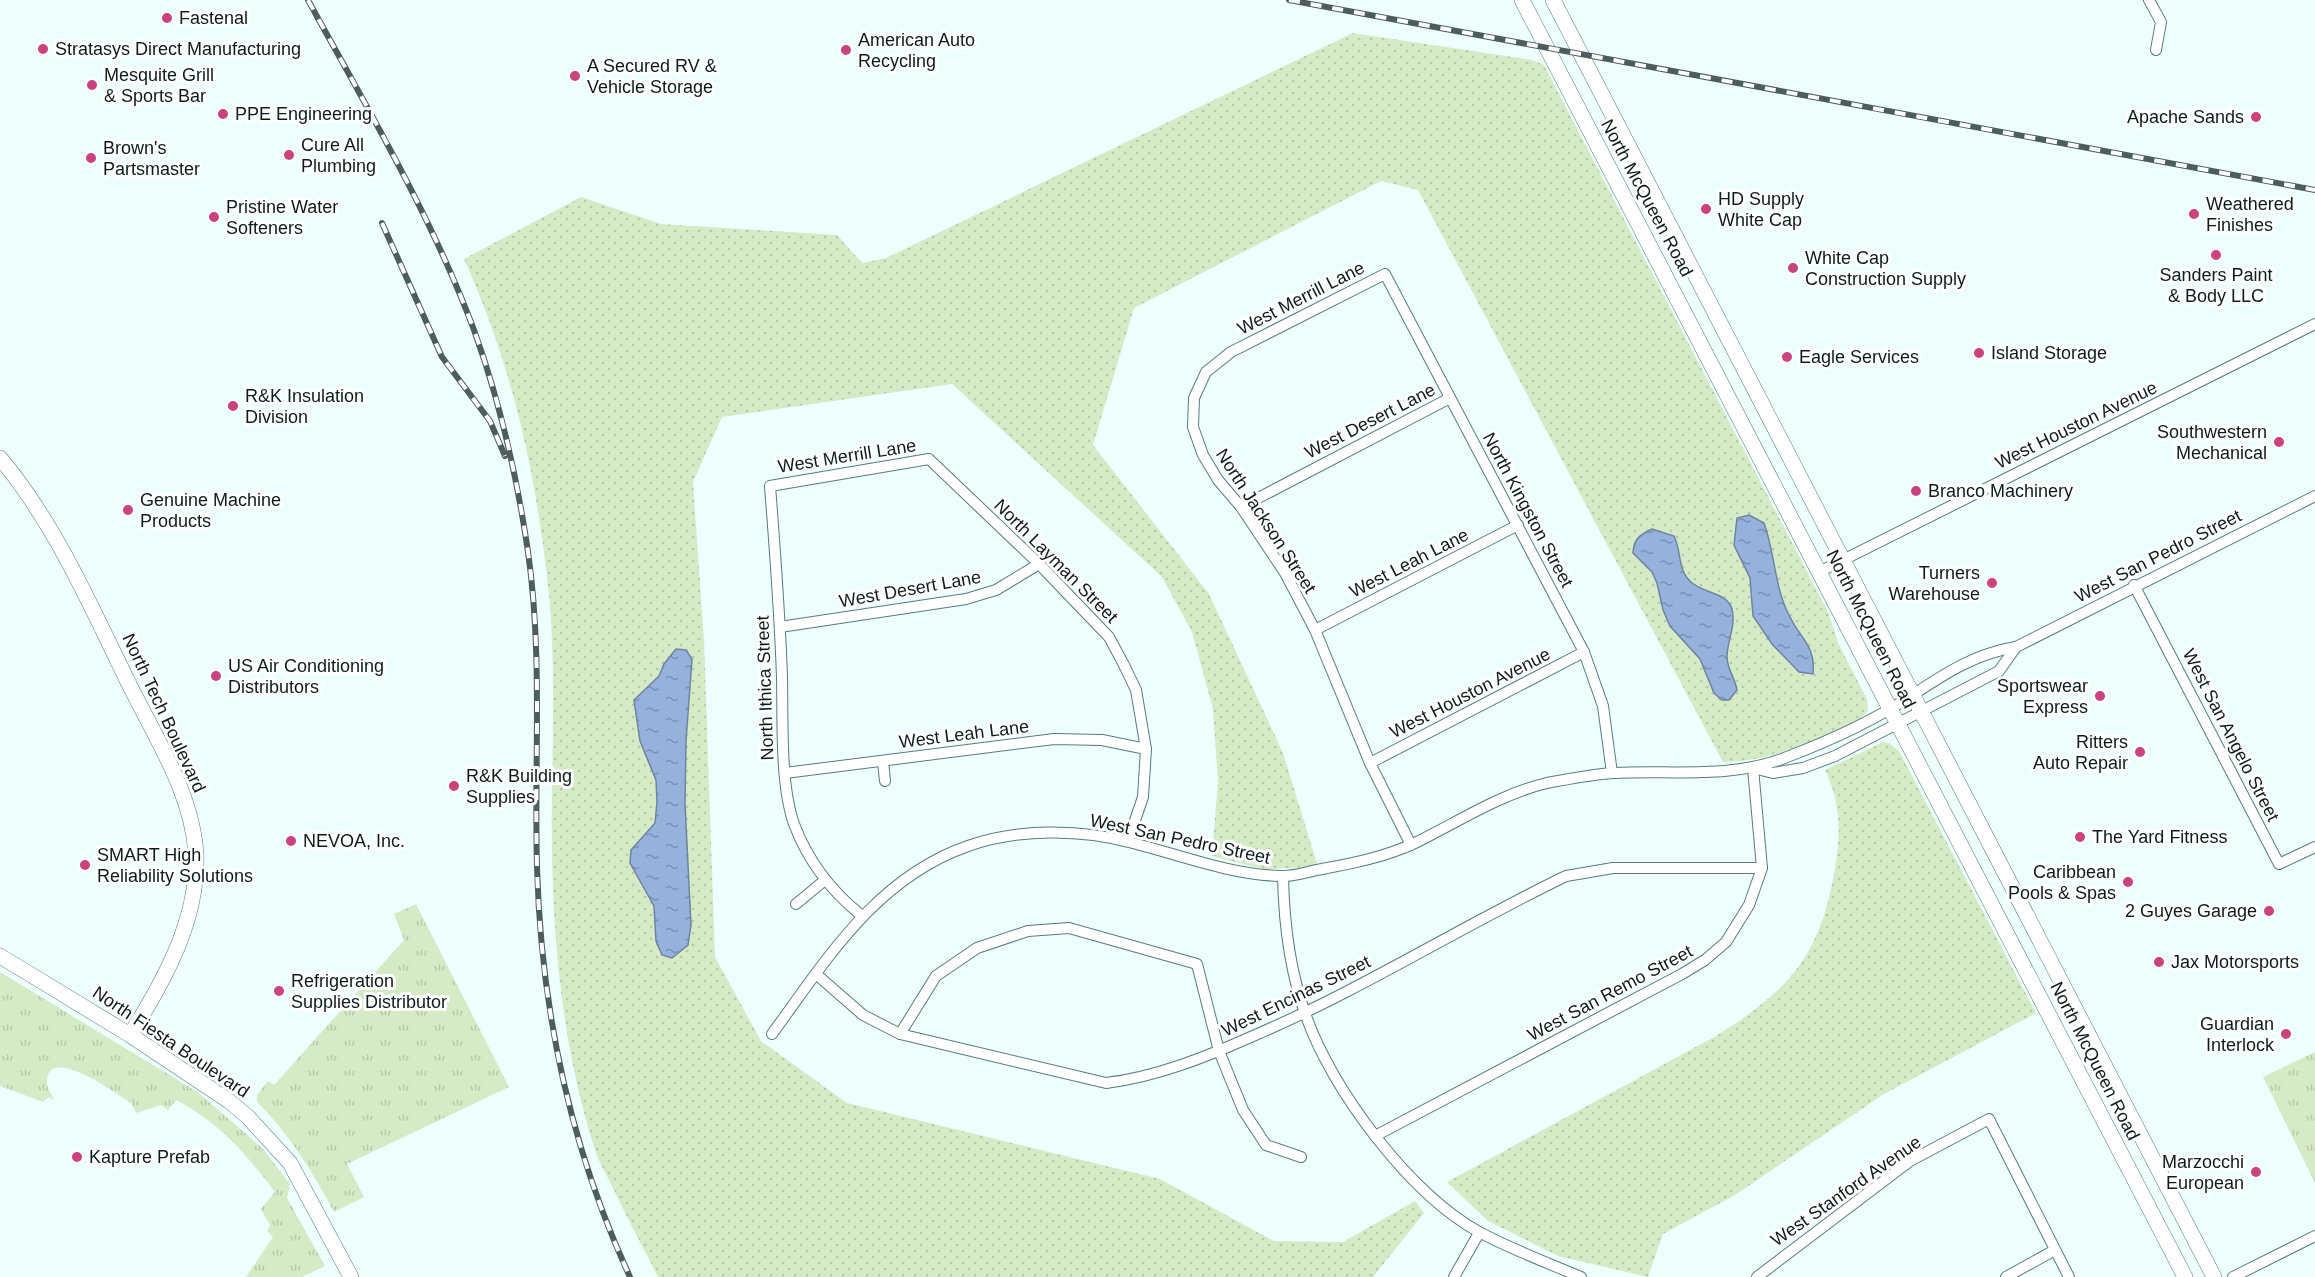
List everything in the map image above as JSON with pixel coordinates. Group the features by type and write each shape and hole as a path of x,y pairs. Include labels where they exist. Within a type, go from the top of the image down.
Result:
{"main road":[{"name":"North McQueen Road","path":"1522,0 2185,1277"},
{"name":"North McQueen Road","path":"1553,0 2214,1277"},
{"path":"1669,282 1692,268"},
{"name":"North Tech Boulevard","path":"0,458 15,476 60,549 185,795 196,854 191,901 176,951 151,1002 130,1035"},
{"name":"North Fiesta Boulevard","path":"0,956 130,1035 229,1101 272,1141 303,1183 351,1277"}],"street":[{"path":"2150,0 2161,22 2157,50"},
{"name":"West Merrill Lane","path":"1232,352 1384,274"},
{"name":"North Kingston Street","path":"1384,274 1584,652 1603,706 1612,773"},
{"name":"West Houston Avenue","path":"1819,572 2315,324"},
{"name":"North Jackson Street","path":"1232,352 1206,372 1194,398 1193,427 1203,454 1218,480 1241,507 1285,573 1315,630 1370,763 1411,845"},
{"name":"West Desert Lane","path":"1241,507 1450,398"},
{"name":"West Merrill Lane","path":"770,486 928,459"},
{"name":"North Layman Street","path":"928,459 1039,564 1109,637 1136,690 1146,749 1143,797 1128,842"},
{"name":"North Ithica Street","path":"770,486 780,627 785,773 794,823 815,866 825,880 840,899 861,915"},
{"name":"West San Pedro Street","path":"1753,768 1814,746 1890,708 1913,695 1925,684 1988,651 2016,647 2134,585 2315,496"},
{"name":"West Leah Lane","path":"1315,630 1518,525"},
{"name":"West Desert Lane","path":"780,627 966,599 996,590 1039,564"},
{"name":"West San Angelo Street","path":"2134,585 2279,864 2315,847"},
{"name":"West San Pedro Street","path":"772,1034 861,915 896,886 935,859 971,844 1011,836 1054,833 1088,835 1128,842 1197,862 1282,877 1365,861 1411,845 1507,796 1546,784 1612,773 1753,768 1773,773 1803,768 1835,756 1999,671 2016,647"},
{"name":"West Houston Avenue","path":"1370,763 1584,652"},
{"name":"West Leah Lane","path":"785,773 1054,739 1102,740 1146,749"},
{"path":"883,761 885,781"},
{"name":"West San Remo Street","path":"1375,1136 1705,960 1726,942 1749,905 1762,868 1753,768"},
{"name":"West Encinas Street","path":"816,974 863,1015 900,1034 1106,1083 1132,1080 1219,1051 1305,1014 1566,876 1613,868 1762,868"},
{"path":"1282,877 1284,924 1305,1014 1319,1050 1375,1136 1424,1188 1479,1233 1581,1277"},
{"path":"796,904 825,880"},
{"path":"900,1034 936,976 977,948 1028,931 1069,928 1197,964 1219,1051 1244,1110 1266,1145 1301,1157"},
{"name":"West Stanford Avenue","path":"1757,1277 1910,1161 1989,1119 2055,1250"},
{"path":"1454,1277 1479,1233"},
{"path":"2233,1277 2315,1236"},
{"path":"2006,1277 2055,1250 2069,1277"}],"green space":[{"path":"1353,33 1532,60 1544,65 1828,612 1839,645 1867,699 1868,711 1860,719 1778,754 1723,762 1418,190 1381,181 1134,308 1093,445 1209,594 1283,753 1318,867 1263,869 1212,856 1218,781 1213,709 1192,632 1162,577 952,384 722,417 693,482 704,641 715,957 761,1041 847,1103 1160,1179 1274,1241 1343,1242 1415,1201 1424,1213 1373,1277 658,1277 597,1155 572,1062 555,926 552,835 552,643 544,551 530,465 509,382 496,340 464,259 581,197 661,224 837,235 862,263 886,258"},
{"path":"1883,742 1889,743 1899,751 2036,1013 1884,1094 1735,1195 1663,1234 1648,1277 1558,1256 1488,1221 1447,1182 1714,1037 1762,1004 1797,969 1810,949 1820,926 1829,900 1837,856 1839,831 1837,806 1825,770"},
{"path":"416,904 509,1087 347,1164 364,1197 334,1212 300,1154 257,1102 257,1095 268,1081 274,1085 404,940 394,914"},
{"path":"0,972 199,1093 262,1148 290,1184 287,1198 325,1266 302,1277 246,1277 273,1237 267,1231 270,1225 261,1209 275,1192 231,1140 191,1108 176,1100 168,1110 161,1105 136,1113 131,1103 98,1082 69,1069 57,1068 50,1072 47,1084 54,1100 49,1097 43,1102 0,1086"},
{"path":"2315,1052 2315,1183 2263,1077"}],"water":[{"path":"1749,515 1764,523 1780,593 1793,623 1810,649 1813,674 1799,672 1772,644 1753,616 1750,578 1734,545 1737,518"},
{"path":"1652,529 1674,536 1687,577 1696,586 1725,599 1732,609 1733,621 1727,660 1737,690 1729,700 1722,700 1714,693 1700,659 1670,626 1652,572 1633,553 1638,538"},
{"path":"676,649 686,650 692,659 686,741 685,804 691,925 688,945 672,958 662,955 656,941 654,906 630,863 631,850 655,823 657,802 656,780 640,741 634,700 659,676 664,664"}],"railway":[{"path":"308,0 397,162 457,287 492,384 507,440 524,524 533,591 537,670 537,867 545,973 552,1025 575,1128 609,1228 630,1277"},
{"path":"1289,0 2315,190"},
{"path":"382,223 442,357 490,421 505,456"}],"place":[{"name":"Fastenal","path":"167,18"},
{"name":"Stratasys Direct Manufacturing","path":"43,49"},
{"name":"American Auto Recycling","path":"846,50"},
{"name":"A Secured RV & Vehicle Storage","path":"575,76"},
{"name":"Mesquite Grill & Sports Bar","path":"92,85"},
{"name":"PPE Engineering","path":"223,114"},
{"name":"Apache Sands","path":"2256,117"},
{"name":"Cure All Plumbing","path":"289,155"},
{"name":"Brown's Partsmaster","path":"91,158"},
{"name":"HD Supply White Cap","path":"1706,209"},
{"name":"Weathered Finishes","path":"2194,214"},
{"name":"Pristine Water Softeners","path":"214,217"},
{"name":"Sanders Paint & Body LLC","path":"2216,255"},
{"name":"White Cap Construction Supply","path":"1793,268"},
{"name":"Island Storage","path":"1979,353"},
{"name":"Eagle Services","path":"1787,357"},
{"name":"R&K Insulation Division","path":"233,406"},
{"name":"Southwestern Mechanical","path":"2279,442"},
{"name":"Branco Machinery","path":"1916,491"},
{"name":"Genuine Machine Products","path":"128,510"},
{"name":"Turners Warehouse","path":"1992,583"},
{"name":"US Air Conditioning Distributors","path":"216,676"},
{"name":"Sportswear Express","path":"2100,696"},
{"name":"Ritters Auto Repair","path":"2140,752"},
{"name":"R&K Building Supplies","path":"454,786"},
{"name":"The Yard Fitness","path":"2080,837"},
{"name":"NEVOA, Inc.","path":"291,841"},
{"name":"SMART High Reliability Solutions","path":"85,865"},
{"name":"Caribbean Pools & Spas","path":"2128,882"},
{"name":"2 Guyes Garage","path":"2269,911"},
{"name":"Jax Motorsports","path":"2159,962"},
{"name":"Refrigeration Supplies Distributor","path":"279,991"},
{"name":"Guardian Interlock","path":"2286,1034"},
{"name":"Kapture Prefab","path":"77,1157"},
{"name":"Marzocchi European","path":"2256,1172"}]}
